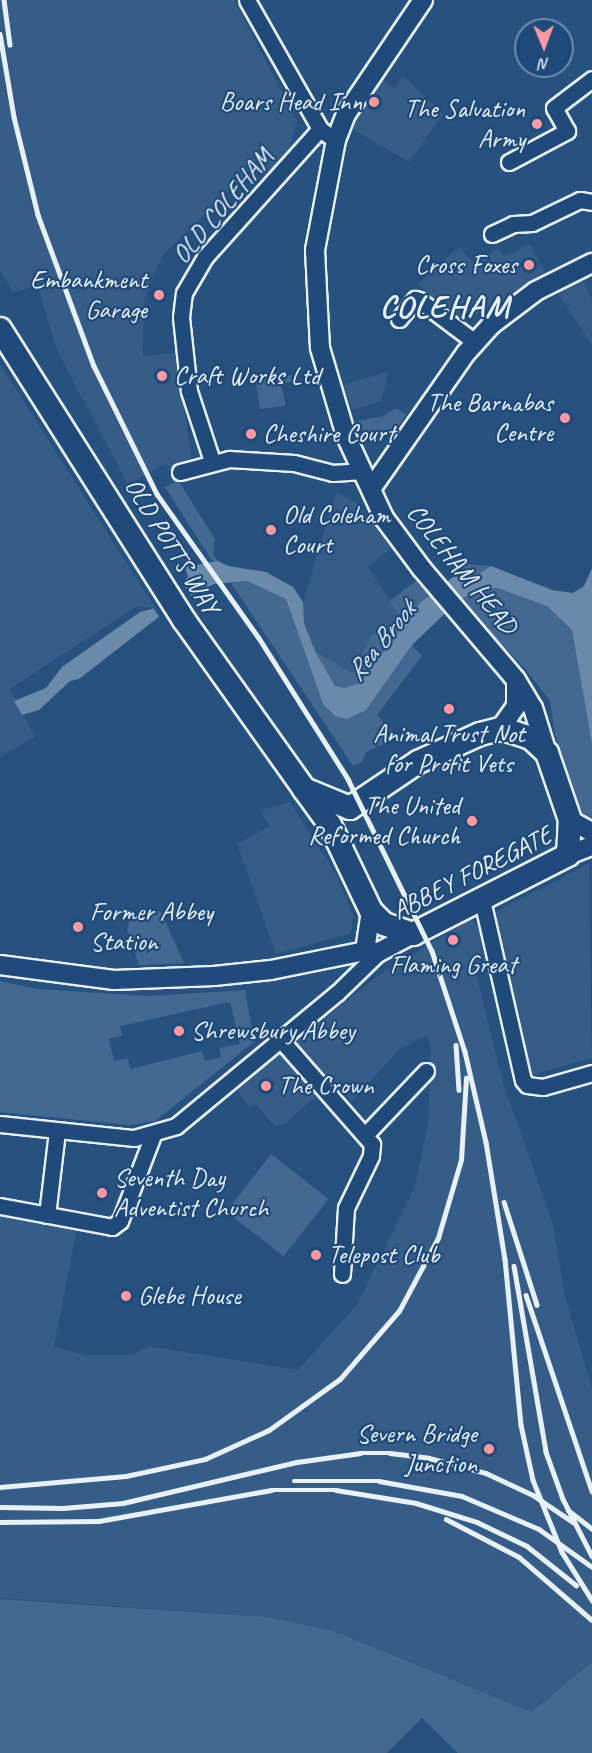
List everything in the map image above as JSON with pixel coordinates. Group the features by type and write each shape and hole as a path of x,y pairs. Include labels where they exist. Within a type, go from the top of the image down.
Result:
{"main road":[{"name":"OLD POTTS WAY","path":"0,329 184,620 304,789 336,816"},
{"path":"413,934 384,924 371,911 336,816 342,797 372,782 388,782 418,762 500,729 531,738 547,753"},
{"name":"COLEHAM HEAD","path":"547,753 570,820 568,855"},
{"name":"ABBEY FOREGATE","path":"413,934 568,855"}],"street":[{"path":"247,0 316,134 336,140"},
{"name":"COLEHAM HEAD","path":"423,0 346,114 336,140 315,250 320,348 359,471 394,533 453,607 516,680 533,708 547,753"},
{"path":"509,162 567,132 554,108 592,79"},
{"name":"OLD COLEHAM","path":"212,461 198,424 186,368 181,317 184,293 205,257 316,134"},
{"path":"492,234 513,224 532,223 579,200 592,202"},
{"path":"371,489 475,342 516,303 592,263"},
{"path":"399,319 415,300 419,300 475,342"},
{"path":"180,472 212,461 255,460 294,463 333,473 359,471"},
{"path":"500,729 516,706 516,680"},
{"path":"570,820 592,832"},
{"name":"ABBEY FOREGATE","path":"568,855 592,846"},
{"path":"482,900 523,1080 527,1085 543,1087 592,1073"},
{"name":"ABBEY FOREGATE","path":"0,1124 134,1138 153,1135 176,1126 337,993 372,951 371,911"},
{"name":"ABBEY FOREGATE","path":"0,965 114,980 246,974 372,951 413,934"},
{"path":"280,1039 366,1134 372,1144 371,1156 346,1208 342,1274"},
{"path":"366,1134 426,1071"},
{"path":"47,1215 57,1131"},
{"path":"0,1206 112,1227 120,1221 153,1135"}],"shaded area":[{"path":"0,0 234,0 297,121 285,160 271,179 255,165 164,254 151,279 144,304 143,356 176,353 192,461 170,470 167,463 128,485 56,348 38,285 13,293 0,270"},
{"path":"403,76 443,114 409,162 351,128 354,115 380,78 394,89"},
{"path":"530,244 546,274 463,324 418,284 459,247 475,264 498,248 504,257"},
{"path":"581,278 592,299 592,345 557,292"},
{"path":"0,364 155,608 137,606 10,689 35,737 0,757"},
{"path":"389,371 381,401 353,410 343,385"},
{"path":"279,372 280,377 291,375 292,382 281,383 286,406 260,409 255,376"},
{"path":"395,408 406,414 395,432 387,431 381,438 362,430 357,421 384,416"},
{"path":"178,480 215,539 213,554 218,561 213,562 165,487"},
{"path":"336,492 358,504 391,549 368,567 400,616 371,636 351,673 315,651 304,623 303,602"},
{"path":"218,561 228,566 266,572 293,587 303,602 304,623 315,651 335,686 344,688 360,683 421,602 453,577 479,574 491,566 552,590 573,593 584,586 592,568 592,744 572,630 547,606 497,588 479,590 459,600 412,645 366,710 347,719 335,716 323,704 286,599 247,581 214,584 195,594 160,616 79,679 70,681 39,710 22,715 14,701 46,688 62,667 140,612 156,608 188,577 185,567"},
{"path":"466,564 491,566 479,574 453,577"},
{"path":"247,581 286,599 323,704 366,710 412,645 422,656 377,715 393,732 393,739 366,752 362,762 353,766 231,583"},
{"path":"416,581 429,594 360,683 344,688 335,686 315,651 352,673 371,636 400,616 389,601"},
{"path":"497,588 547,606 572,630 592,744 592,818 582,813 555,735 550,701 526,670 459,600 479,590"},
{"path":"290,802 337,876 353,915 352,929 349,934 276,954 237,844 270,826 262,815 264,809"},
{"path":"589,864 592,1058 531,1075 495,912"},
{"path":"154,909 161,912 184,963 139,965 127,929 130,920"},
{"path":"471,919 479,928 484,962 474,965 503,1083 553,1224 565,1296 592,1389 592,1662 531,1712 334,1631 267,1617 0,1598 0,1206 78,1223 54,1347 85,1355 132,1355 148,1346 298,1370 357,1304 415,1186 428,1123 431,1051 427,1035 400,1049 352,1101 338,1085 331,1091 326,1087 286,1123 275,1126 254,1103 250,1107 237,1090 380,974"},
{"path":"0,981 38,989 148,996 245,990 254,1042 155,1121 128,1125 0,1112","holes":["230,1002 240,1044 219,1048 221,1057 205,1061 202,1051 130,1069 128,1058 114,1061 109,1039 122,1036 120,1026"]},
{"path":"271,1154 329,1199 284,1256 226,1212"},
{"path":"0,1599 267,1617 334,1631 531,1712 592,1662 592,1753 458,1753 422,1718 387,1753 0,1753"}],"pier":[{"path":"182,582 193,599 161,619 154,609 156,603"}],"railway":[{"path":"4,0 10,45"},
{"path":"0,34 14,117 38,215 94,366 157,494 259,638 348,779 432,951 465,1052 486,1142 505,1259 521,1425 533,1480 562,1552 592,1600"},
{"path":"456,1045 459,1090"},
{"path":"0,1487 126,1476 205,1459 269,1430 340,1379 399,1311 438,1238 461,1160 466,1078"},
{"path":"504,1202 537,1305"},
{"path":"514,1266 546,1452 563,1499 592,1556"},
{"path":"526,1295 592,1491"},
{"path":"0,1507 63,1508 123,1503 297,1462 360,1453 390,1453 429,1458 486,1473 533,1495 573,1522"},
{"path":"294,1481 379,1481 462,1496 539,1529 592,1567"},
{"path":"0,1522 99,1521 271,1490 336,1490 416,1503 477,1522 527,1546 576,1585"},
{"path":"568,1510 592,1529"},
{"path":"446,1519 519,1557 592,1620"}],"place":[{"name":"Boars Head Inn","path":"374,102"},
{"name":"The Salvation Army","path":"537,124"},
{"name":"Cross Foxes","path":"529,265"},
{"name":"Embankment Garage","path":"159,295"},
{"name":"Craft Works Ltd","path":"162,376"},
{"name":"The Barnabas Centre","path":"565,418"},
{"name":"Cheshire Court","path":"251,434"},
{"name":"Old Coleham Court","path":"271,530"},
{"name":"Animal Trust Not for Profit Vets","path":"449,709"},
{"name":"The United Reformed Church","path":"472,821"},
{"name":"Former Abbey Station","path":"78,927"},
{"name":"Flaming Great","path":"453,940"},
{"name":"Shrewsbury Abbey","path":"179,1031"},
{"name":"The Crown","path":"266,1086"},
{"name":"Seventh Day Adventist Church","path":"102,1193"},
{"name":"Telepost Club","path":"316,1255"},
{"name":"Glebe House","path":"126,1296"},
{"name":"Severn Bridge Junction","path":"489,1449"}],"district":[{"name":"COLEHAM","path":"445,307"}],"water label":[{"name":"Rea Brook","path":"381,641"}]}
